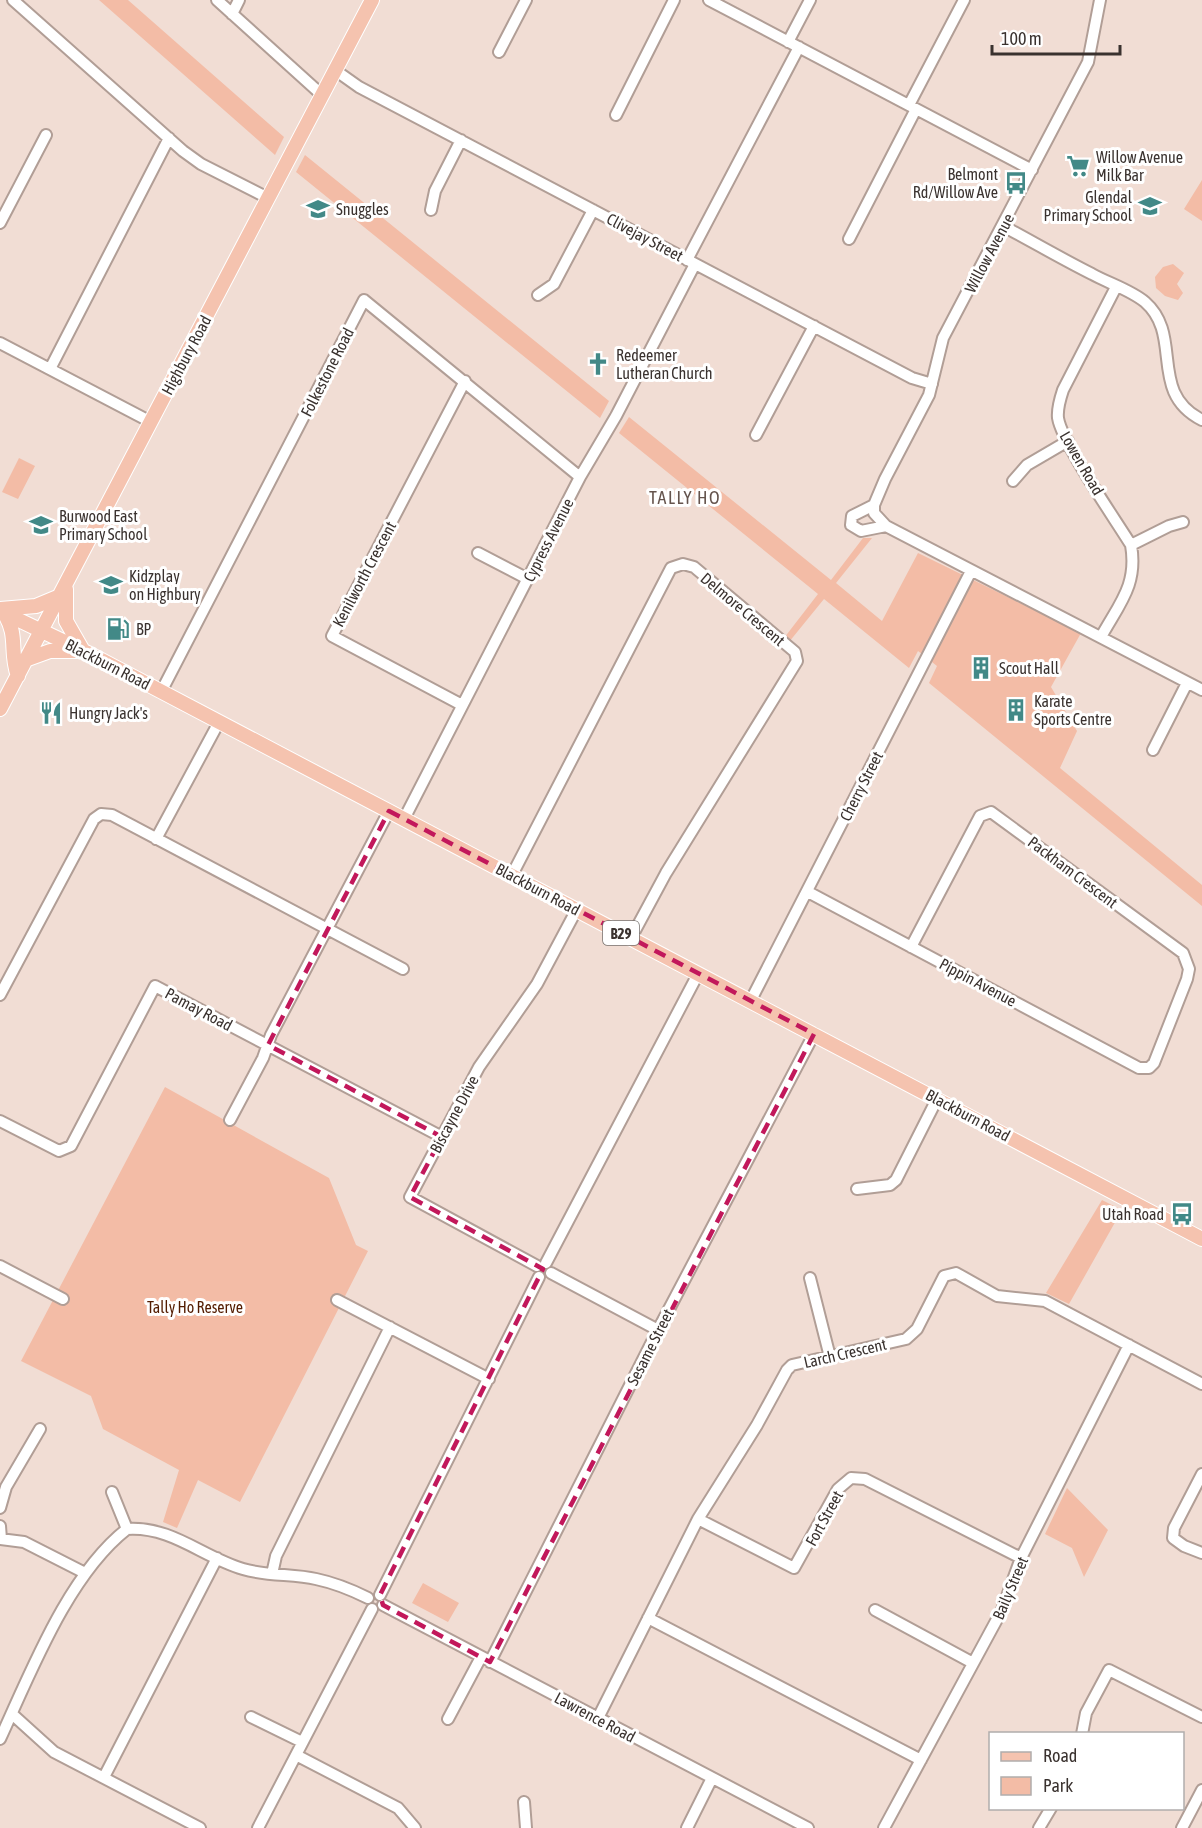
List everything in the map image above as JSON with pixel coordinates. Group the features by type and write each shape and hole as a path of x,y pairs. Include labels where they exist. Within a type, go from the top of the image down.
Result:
{"main road":[{"name":"Highbury Road","path":"0,709 372,0"},
{"path":"18,676 13,663 13,627 1,611 36,606 63,590 66,621 87,652"},
{"name":"Blackburn Road","path":"1,611 87,652 1202,1239"},
{"path":"27,659 60,649 87,652"}],"street":[{"path":"13,0 201,164 268,198"},
{"path":"217,0 322,95"},
{"path":"232,14 239,0"},
{"path":"499,52 526,0"},
{"path":"616,115 674,0"},
{"path":"709,0 1032,170"},
{"path":"788,42 810,0"},
{"path":"849,239 964,0"},
{"name":"Willow Avenue","path":"874,505 932,384 943,338 1089,62 1100,0"},
{"name":"Cypress Avenue","path":"404,819 580,477 616,416 799,47"},
{"name":"Clivejay Street","path":"333,74 912,378 932,384"},
{"path":"0,223 46,135"},
{"path":"50,369 169,138"},
{"path":"431,210 435,191 461,140"},
{"path":"538,295 554,284 592,210"},
{"path":"1003,226 1144,302 1158,319 1164,340 1166,373 1172,391 1179,403 1202,420"},
{"name":"Lowen Road","path":"1101,637 1131,581 1134,563 1131,545 1068,441 1059,419 1062,390 1116,287"},
{"name":"Folkestone Road","path":"161,692 364,300 580,477"},
{"path":"756,435 814,327"},
{"path":"0,343 151,422"},
{"name":"Kenilworth Crescent","path":"462,705 332,636 465,381"},
{"path":"1013,481 1027,465 1068,441"},
{"path":"886,526 861,531 851,525 852,516 874,505 878,519 886,526 1202,690"},
{"path":"1131,545 1169,526 1183,522"},
{"path":"478,553 528,579"},
{"name":"Delmore Crescent","path":"512,875 671,568 683,564 694,567 795,652 797,661 666,873 631,938"},
{"name":"Cherry Street","path":"751,1000 971,571"},
{"path":"1153,750 1187,683"},
{"path":"156,839 219,722"},
{"path":"230,1120 388,811"},
{"name":"Packham Crescent","path":"911,947 980,816 991,812 1173,946 1187,960 1187,980 1154,1063 1149,1068"},
{"path":"0,995 94,819 101,814 112,815 403,969"},
{"name":"Pippin Avenue","path":"808,892 1139,1068 1149,1068"},
{"name":"Biscayne Drive","path":"543,1270 410,1197 479,1067 537,984 577,909"},
{"path":"258,1828 376,1602 543,1270 698,974"},
{"name":"Pamay Road","path":"0,1121 59,1151 71,1146 154,986 442,1137"},
{"name":"Sesame Street","path":"448,1719 486,1659 814,1034"},
{"path":"857,1189 890,1185 896,1180 937,1099"},
{"path":"0,1266 63,1299"},
{"path":"543,1270 658,1330"},
{"name":"Larch Crescent","path":"598,1718 698,1519 757,1425 787,1370 792,1365 906,1339 917,1329 944,1276 956,1273 997,1296 1045,1301 1202,1383"},
{"path":"810,1278 830,1357"},
{"path":"337,1300 489,1379"},
{"path":"272,1574 276,1556 390,1327"},
{"name":"Baily Street","path":"884,1828 1002,1610 1021,1558 1129,1345"},
{"path":"0,1508 6,1487 40,1429"},
{"path":"1202,1474 1174,1528 1173,1538 1184,1546 1202,1553"},
{"name":"Fort Street","path":"698,1519 794,1568 838,1489 851,1478 865,1479 1021,1558"},
{"path":"0,1739 69,1598 85,1573 110,1542 127,1529 112,1492"},
{"path":"0,1526 0,1539 24,1542 85,1573"},
{"name":"Lawrence Road","path":"127,1529 146,1528 166,1533 244,1570 316,1579 346,1588 808,1828"},
{"path":"104,1778 217,1558"},
{"path":"875,1610 974,1663"},
{"path":"648,1618 921,1760"},
{"path":"1082,1732 1086,1713 1109,1670 1202,1717"},
{"path":"12,1714 54,1752 200,1828"},
{"path":"251,1716 302,1742"},
{"path":"296,1755 398,1808 415,1828"},
{"path":"687,1828 712,1778"},
{"path":"1182,1828 1202,1790"},
{"path":"524,1802 526,1828"},
{"path":"1039,1828 1050,1810"}],"highlighted area":[{"path":"389,811 814,1034 490,1662 383,1605 380,1595 543,1269 410,1197 442,1137 268,1045"}],"green space":[{"path":"99,0 128,0 284,137 275,155"},
{"path":"305,155 609,401 600,418 296,172"},
{"path":"1202,180 1202,221 1184,209"},
{"path":"1173,264 1184,273 1177,284 1183,293 1178,300 1165,296 1156,288 1155,277 1163,267"},
{"path":"629,417 831,580 863,538 872,538 836,583 882,621 918,553 1081,633 1051,687 1077,731 1060,768 1202,885 1202,906 929,683 937,666 918,651 909,668 824,599 789,642 784,638 818,594 619,433"},
{"path":"19,458 35,466 18,499 2,492"},
{"name":"Tally Ho Reserve","path":"165,1087 329,1178 356,1245 368,1251 240,1502 198,1480 177,1528 163,1522 179,1470 103,1429 91,1396 21,1361"},
{"path":"1102,1200 1122,1210 1069,1304 1046,1293"},
{"path":"1067,1488 1108,1530 1084,1577 1072,1548 1045,1534"},
{"path":"423,1583 459,1603 448,1622 412,1603"}],"place":[{"name":"Willow Avenue Milk Bar","path":"1078,166"},
{"name":"Belmont Rd/Willow Ave","path":"1016,183"},
{"name":"Glendal Primary School","path":"1150,206"},
{"name":"Snuggles","path":"318,209"},
{"name":"Redeemer Lutheran Church","path":"598,364"},
{"name":"Burwood East Primary School","path":"41,525"},
{"name":"Kidzplay on Highbury","path":"111,585"},
{"name":"BP","path":"118,629"},
{"name":"Scout Hall","path":"981,668"},
{"name":"Karate Sports Centre","path":"1016,710"},
{"name":"Hungry Jack's","path":"51,713"},
{"name":"Utah Road","path":"1182,1214"}],"district":[{"name":"TALLY HO","path":"685,497"}]}
